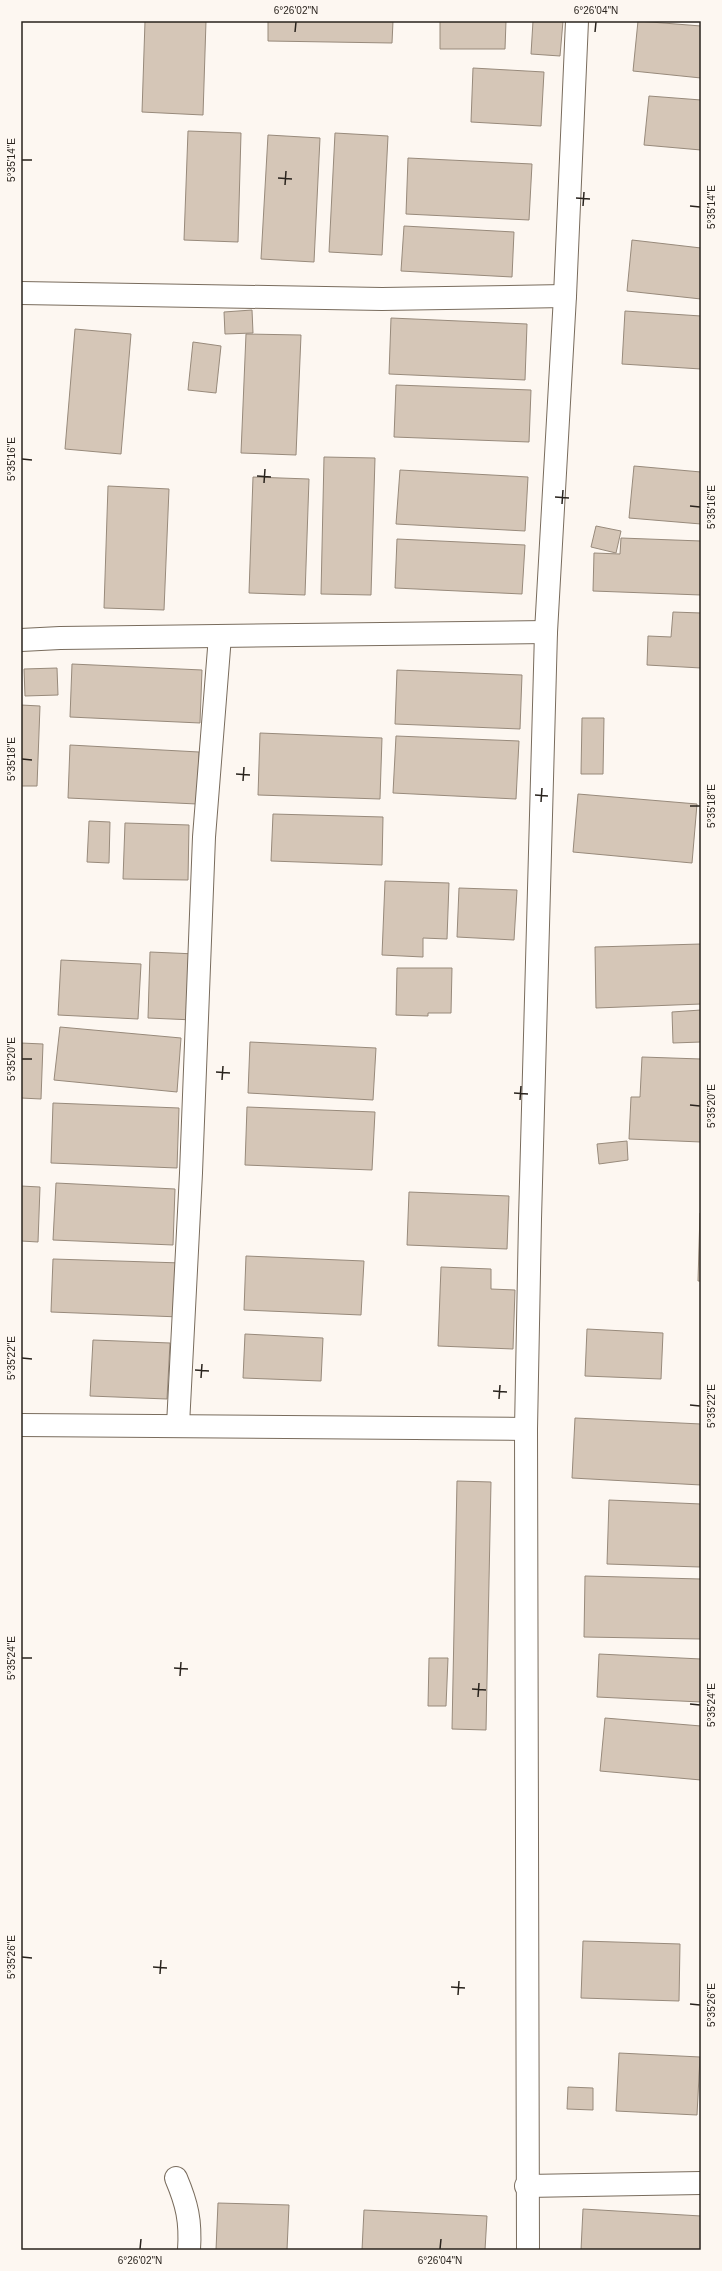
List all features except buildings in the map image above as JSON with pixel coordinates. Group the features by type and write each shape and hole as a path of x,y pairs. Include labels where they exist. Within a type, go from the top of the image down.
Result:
{"street":[{"path":"528,2250 526,2186 526,1429 546,632 565,296 577,21"},
{"path":"21,293 382,298 565,296"},
{"path":"21,640 546,632"},
{"path":"178,1425 191,1173 204,837 220,636"},
{"path":"21,1425 178,1425 526,1429"},
{"path":"176,2178 186,2202 189,2221 189,2250"},
{"path":"526,2186 701,2183"}]}
